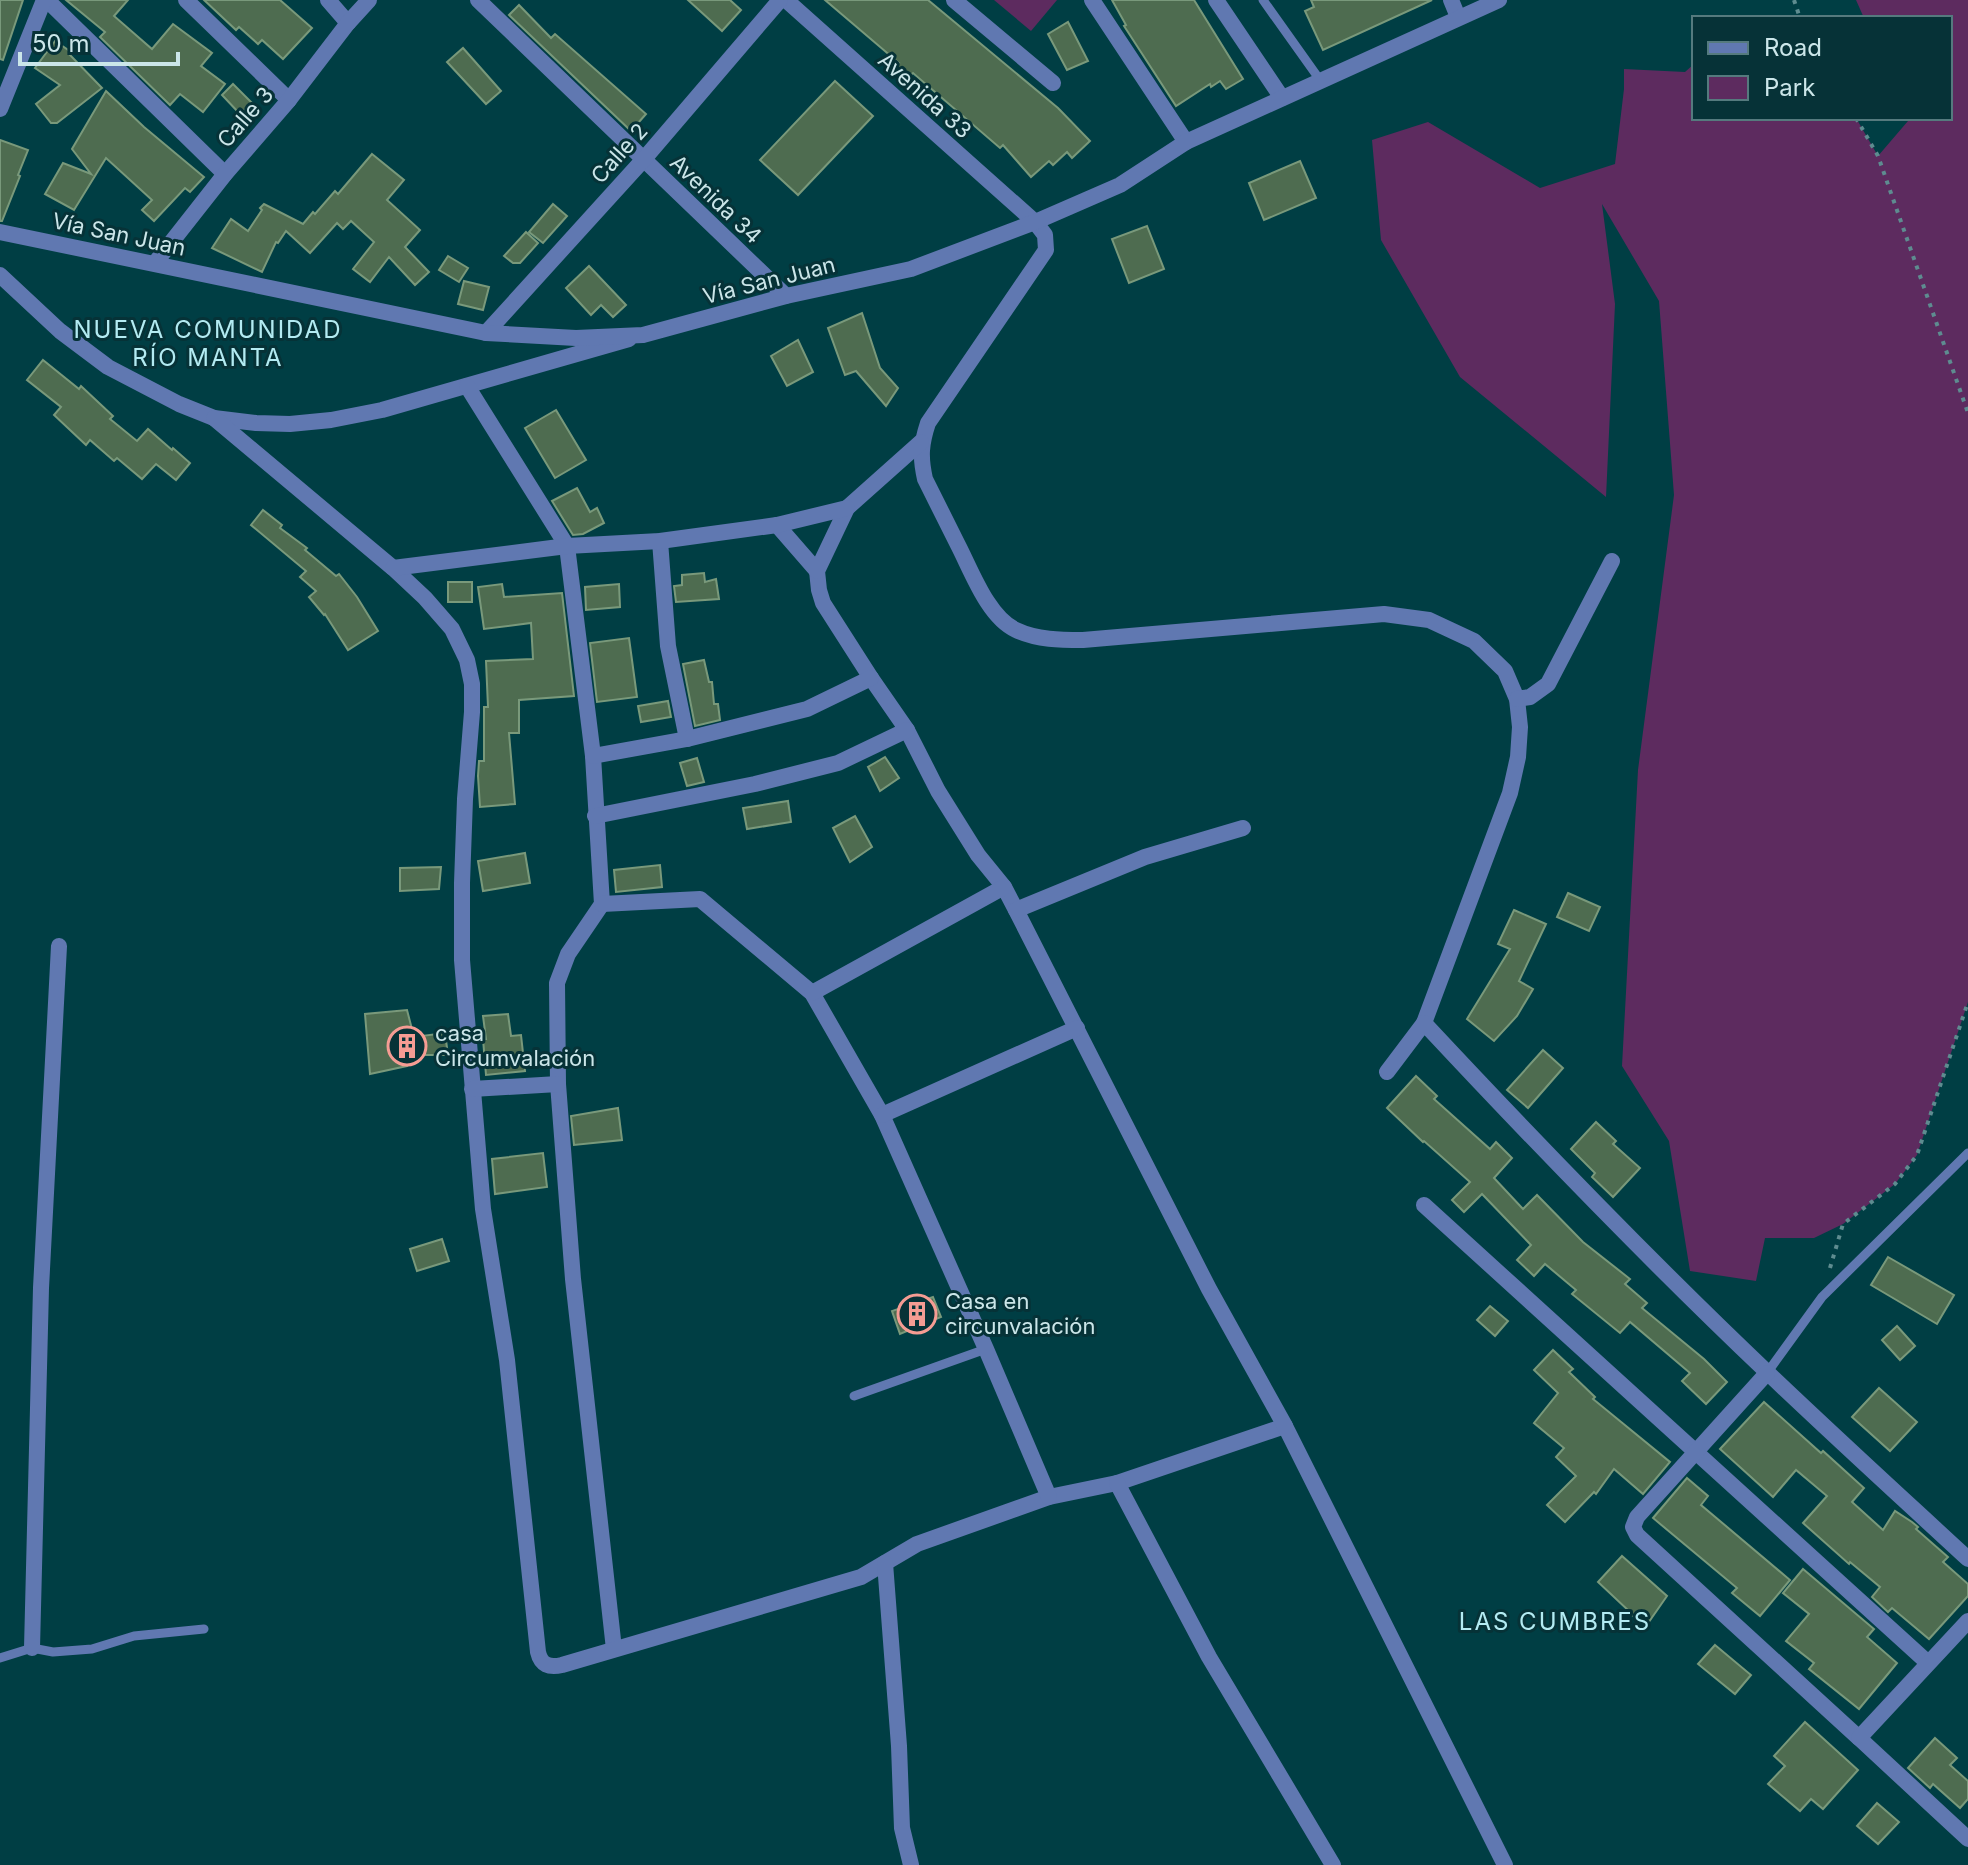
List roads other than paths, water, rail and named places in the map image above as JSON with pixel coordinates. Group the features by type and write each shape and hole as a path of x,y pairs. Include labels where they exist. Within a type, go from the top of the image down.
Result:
{"street":[{"path":"0,109 45,0 225,174"},
{"path":"186,0 289,100"},
{"path":"328,0 348,23"},
{"name":"Calle 3","path":"155,263 369,0"},
{"name":"Avenida 34","path":"478,0 786,296"},
{"name":"Calle 2","path":"486,333 783,0"},
{"name":"Avenida 33","path":"783,0 1035,222"},
{"path":"954,0 1053,83"},
{"path":"1092,0 1186,142"},
{"path":"1216,0 1282,98"},
{"path":"1451,0 1458,17"},
{"name":"Vía San Juan","path":"0,232 486,333 576,338 643,335 786,296 911,269 1035,222 1120,185 1186,142 1499,0"},
{"path":"1035,222 1045,235 1046,250 928,423 921,442 925,479 984,596 998,616 1014,630 1054,640 1384,614 1429,620 1474,641 1505,671 1517,699 1520,727 1518,757 1510,793 1424,1023 1387,1072"},
{"path":"0,275 60,331 108,367 179,404 214,418 256,423 331,420 382,410 643,335"},
{"path":"467,386 567,546 593,756 602,904 568,954 557,983 558,1084 573,1279 614,1649"},
{"path":"214,418 425,598 452,629 467,660 472,684 472,712 465,799 462,960 472,1089 483,1209 507,1360 540,1659 546,1665 554,1667 861,1577 917,1544 1049,1497 1117,1483 1285,1426"},
{"path":"921,442 847,508 817,571 823,603 907,730 938,791 978,855 1004,887 1209,1289 1285,1426 1505,1865"},
{"path":"393,568 567,546 660,541 777,525 847,508"},
{"path":"777,525 817,571"},
{"path":"660,541 668,646 687,739"},
{"path":"1517,699 1530,697 1548,684 1612,561"},
{"path":"593,756 687,739 807,709 871,678"},
{"path":"595,816 755,784 838,763 907,730"},
{"path":"1016,910 1145,857 1243,828"},
{"path":"812,993 1004,887"},
{"path":"602,904 700,899 812,993 882,1115 1049,1497"},
{"path":"32,1648 41,1288 59,946"},
{"path":"1424,1023 1532,1139 1767,1373 1968,1559"},
{"path":"882,1115 1077,1028"},
{"path":"472,1089 558,1084"},
{"path":"1424,1205 1927,1662"},
{"path":"1767,1373 1637,1517 1633,1527 1637,1535 1968,1839"},
{"path":"1117,1483 1209,1657 1333,1865"},
{"path":"885,1563 900,1758 902,1828 911,1865"},
{"path":"1859,1738 1968,1621"}],"lane":[{"path":"1263,0 1320,80"},
{"path":"1767,1373 1822,1297 1968,1153"},
{"path":"854,1396 986,1349"},
{"path":"0,1658 32,1648 53,1652 92,1649 134,1636 204,1629"}],"place":[{"name":"casa Circumvalación","path":"407,1046"},
{"name":"Casa en circunvalación","path":"917,1314"}],"district":[{"name":"NUEVA COMUNIDAD RÍO MANTA","path":"208,344"},
{"name":"LAS CUMBRES","path":"1555,1622"}]}
